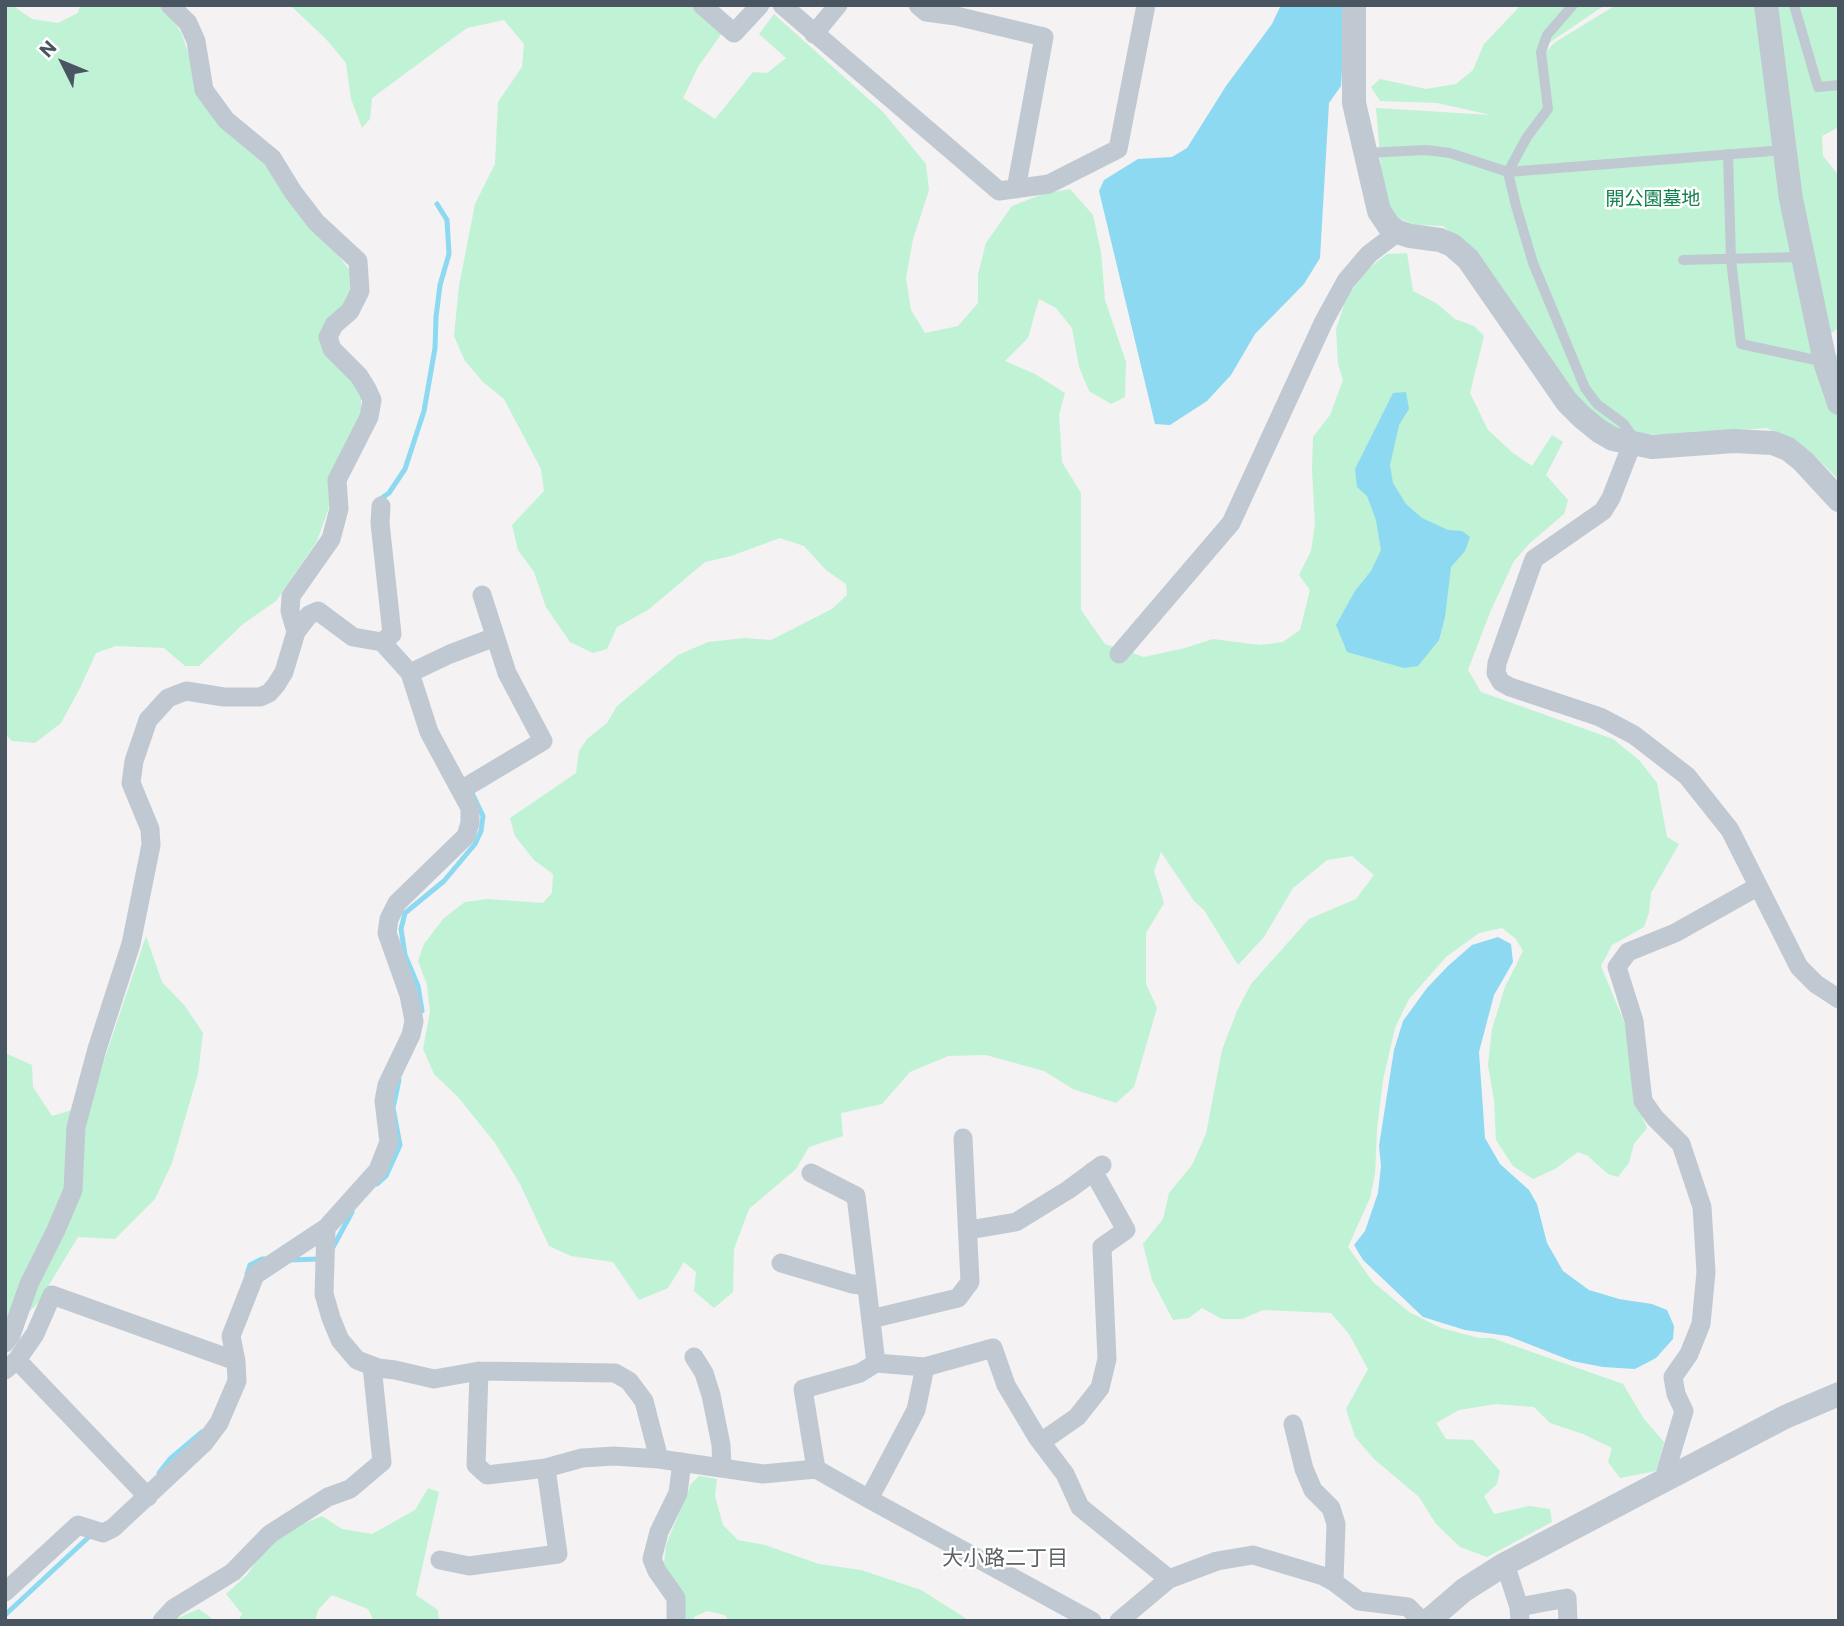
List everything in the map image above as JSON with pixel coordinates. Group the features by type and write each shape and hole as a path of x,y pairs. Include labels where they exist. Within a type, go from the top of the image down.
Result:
{"street":[{"path":"170,5 188,23 196,41 204,90 226,120 272,158 316,222 358,261 360,291 350,311 334,325 328,337 332,349 359,376 372,400 369,417 337,480 339,509 331,539 291,596 290,611 296,632"},
{"path":"702,5 734,33 760,5"},
{"path":"782,5 999,191 1049,184 1118,149 1146,5"},
{"path":"814,34 838,5"},
{"path":"918,5 926,12 961,10 1044,37 1016,188"},
{"path":"1354,5 1354,103 1379,211 1389,226 1398,232 1452,245 1468,259 1567,402 1599,431 1613,439 1652,447 1734,441 1773,443 1803,461 1839,500"},
{"path":"1766,5 1791,198 1825,362 1839,403"},
{"path":"1119,654 1231,523 1324,321 1346,281 1369,254 1398,232"},
{"path":"1632,444 1611,498 1603,511 1534,559 1497,663 1496,673 1501,682 1510,687 1600,717 1634,735 1687,776 1730,830 1799,967 1816,984 1839,999"},
{"path":"381,506 380,523 392,634 382,642"},
{"path":"461,790 543,741 507,673 482,594"},
{"path":"5,1343 12,1335 29,1284 73,1190 76,1127 97,1049 131,944 151,845 150,829 131,783 134,761 148,720 168,698 186,691 224,697 260,696 269,693 284,672 296,632 309,615 318,611 353,637 382,642 410,673 429,732 470,808 470,823 466,836 397,903 390,919 387,933 409,995 414,1021 411,1035 387,1085 384,1101 389,1142 378,1170 326,1228 255,1275 231,1336 237,1381 219,1423 204,1443 113,1528 103,1533 78,1525 5,1592"},
{"path":"410,673 495,637"},
{"path":"1668,1479 1666,1471 1684,1411 1676,1394 1674,1377 1689,1354 1701,1324 1706,1272 1702,1208 1681,1144 1655,1118 1643,1101 1634,1021 1616,967 1628,952 1675,933 1757,887"},
{"path":"871,1319 958,1298 970,1282 963,1138"},
{"path":"968,1230 1016,1222 1068,1191 1098,1168 1126,1230 1102,1247 1107,1359 1100,1388 1077,1417 1041,1442"},
{"path":"811,1173 856,1196 876,1363"},
{"path":"326,1228 324,1294 340,1340 356,1360 434,1380 479,1371 615,1373 629,1381 644,1401 659,1459"},
{"path":"781,1263 867,1286"},
{"path":"148,1497 11,1365 35,1334 51,1295 236,1360"},
{"path":"816,1469 803,1389 860,1373 876,1363 926,1367 993,1348 1006,1385 1041,1442 1065,1474 1080,1507 1168,1579"},
{"path":"694,1357 704,1373 711,1395 721,1445 722,1468"},
{"path":"162,1621 174,1608 233,1572 270,1534 328,1497 350,1489 382,1462 372,1366"},
{"path":"869,1499 916,1410 926,1367"},
{"path":"479,1371 476,1465 487,1475 546,1468 582,1458 614,1456 659,1459 763,1474 816,1469 1091,1621"},
{"path":"1428,1621 1464,1590 1506,1564 1785,1417 1839,1394"},
{"path":"1293,1424 1304,1469 1313,1490 1331,1508 1336,1524 1334,1581"},
{"path":"676,1621 676,1598 652,1559 659,1532 678,1493 682,1462"},
{"path":"440,1560 469,1566 558,1554 546,1468"},
{"path":"1119,1621 1168,1579 1217,1561 1253,1555 1334,1581 1359,1601 1408,1607 1422,1621"},
{"path":"1506,1564 1520,1614 1567,1598 1568,1621"}],"lane":[{"path":"1573,5 1548,35 1541,52 1548,109 1527,137 1508,172 1533,263 1585,387 1597,404 1624,425 1633,437 1632,444"},
{"path":"1794,5 1818,87 1839,85"},
{"path":"1366,153 1426,150 1450,152 1508,172 1785,150"},
{"path":"1728,155 1731,260 1741,344 1825,362"},
{"path":"1683,260 1804,257"}],"green space":[{"path":"5,5 12,5 32,19 58,23 78,13 80,5 160,5 164,9 181,32 190,58 257,153 353,274 351,296 321,337 361,392 361,418 317,541 276,601 243,624 199,666 185,666 164,648 116,646 96,653 61,723 35,743 12,741 5,734"},
{"path":"290,5 697,5 722,33 698,67 683,98 715,119 753,72 767,73 786,58 759,34 774,14 883,112 926,164 929,190 913,239 906,278 911,310 925,333 958,326 978,303 978,274 986,243 1012,206 1043,194 1070,189 1093,215 1101,252 1105,300 1126,362 1125,397 1111,404 1089,391 1079,367 1072,328 1056,308 1039,299 1028,338 1005,361 1035,374 1065,393 1059,415 1062,462 1081,493 1081,610 1105,644 1144,657 1213,639 1260,645 1283,642 1300,630 1310,590 1299,575 1311,551 1315,524 1313,437 1330,415 1343,380 1338,364 1336,329 1346,299 1364,272 1387,254 1407,253 1413,291 1436,303 1455,319 1474,326 1484,336 1470,393 1488,430 1532,466 1552,435 1563,442 1546,475 1568,500 1564,514 1530,543 1514,561 1491,610 1468,670 1481,692 1613,739 1639,760 1657,783 1667,837 1679,844 1651,893 1644,927 1612,945 1601,966 1625,1024 1635,1071 1638,1106 1647,1128 1634,1144 1629,1163 1618,1177 1608,1174 1588,1156 1578,1152 1555,1169 1533,1179 1513,1166 1496,1140 1494,1100 1488,1065 1492,1029 1505,987 1523,951 1516,939 1502,928 1479,933 1446,957 1409,999 1395,1028 1383,1080 1375,1174 1370,1198 1348,1247 1373,1282 1409,1312 1441,1328 1479,1338 1492,1338 1623,1384 1644,1419 1664,1442 1656,1471 1620,1478 1608,1462 1612,1448 1583,1434 1550,1423 1534,1407 1496,1404 1459,1410 1436,1423 1446,1439 1473,1440 1500,1471 1497,1484 1484,1496 1494,1514 1529,1506 1550,1509 1552,1522 1487,1557 1460,1547 1436,1524 1419,1497 1374,1459 1355,1437 1346,1409 1368,1369 1349,1334 1331,1313 1263,1310 1242,1319 1222,1319 1202,1308 1189,1318 1173,1320 1152,1280 1143,1244 1163,1219 1169,1193 1192,1165 1206,1134 1222,1050 1237,1011 1251,984 1309,919 1356,899 1374,875 1352,856 1327,860 1293,888 1264,937 1238,965 1204,910 1194,901 1161,852 1154,871 1164,903 1146,933 1146,984 1157,1008 1134,1087 1116,1103 1073,1089 1044,1071 986,1055 948,1056 910,1072 882,1104 841,1113 843,1136 809,1147 796,1169 749,1209 734,1249 733,1292 714,1308 694,1291 696,1272 684,1262 668,1288 639,1300 613,1262 571,1256 549,1246 519,1182 495,1143 458,1097 434,1074 423,1049 430,1012 427,985 418,961 424,944 444,918 465,902 488,899 543,903 552,893 553,874 534,860 515,836 510,818 576,773 579,751 587,739 607,723 617,706 678,655 708,642 745,638 771,640 832,609 847,595 846,584 826,570 804,546 780,538 731,556 705,562 648,610 617,627 607,649 593,653 570,642 546,607 534,572 518,550 512,525 544,491 541,469 504,399 483,382 465,361 454,336 459,286 475,204 495,164 498,102 522,67 524,44 504,20 467,28 372,98 370,119 362,128 351,99 346,63 326,39"},
{"name":"開公園墓地","path":"1521,5 1605,5 1549,43 1544,54 1554,43 1616,5 1839,5 1839,127 1822,136 1823,156 1839,176 1839,328 1828,335 1831,355 1839,355 1839,480 1809,450 1767,428 1667,435 1618,432 1583,406 1466,245 1443,226 1415,225 1394,216 1383,192 1376,108 1491,115 1437,103 1380,101 1371,87 1380,79 1426,89 1456,84 1473,70 1484,44"},
{"path":"146,936 162,982 185,1006 203,1033 198,1074 172,1163 155,1199 115,1239 78,1237 38,1303 30,1311 11,1320 5,1330 5,1053 32,1065 33,1087 52,1116 89,1105"},
{"path":"699,1476 717,1479 715,1496 723,1525 738,1540 765,1545 819,1564 861,1570 921,1590 970,1621 729,1621 725,1615 707,1611 694,1617 693,1621 684,1621 679,1590 664,1564 666,1545 691,1484"},
{"path":"428,1488 439,1492 416,1595 438,1610 439,1621 374,1621 368,1609 332,1595 318,1610 315,1621 238,1621 242,1614 226,1594 247,1575 268,1544 296,1527 322,1516 342,1529 372,1534 415,1510"},
{"path":"199,1609 215,1621 176,1621 178,1618"}],"water":[{"path":"1281,5 1346,5 1341,86 1329,103 1320,258 1304,284 1255,334 1231,375 1207,401 1170,425 1155,424 1099,191 1104,180 1138,159 1172,157 1187,148 1226,86 1272,24"},
{"path":"1406,392 1409,409 1399,425 1390,465 1393,483 1406,504 1422,518 1448,530 1462,531 1470,537 1465,551 1451,567 1445,617 1439,640 1418,666 1404,668 1347,652 1336,625 1355,591 1371,571 1381,550 1376,520 1367,496 1357,487 1355,469 1393,393"},
{"path":"1498,937 1511,944 1513,962 1494,995 1479,1052 1485,1138 1500,1164 1529,1190 1537,1204 1547,1243 1563,1271 1589,1290 1667,1310 1674,1326 1673,1339 1656,1358 1635,1369 1572,1361 1508,1336 1465,1330 1423,1317 1363,1260 1354,1245 1365,1231 1378,1193 1381,1166 1379,1146 1394,1050 1403,1021 1427,988 1448,966 1472,945"}],"waterway":[{"path":"379,500 389,493 405,469 424,411 435,348 440,285 449,254 447,220 437,204"},
{"path":"422,1011 418,986 405,955 401,929 405,913 444,881 475,844 481,831 483,816 472,793"},
{"path":"377,1184 386,1176 400,1145 393,1108 399,1080"},
{"path":"332,1249 352,1212"},
{"path":"247,1274 250,1265 268,1259"},
{"path":"288,1260 320,1259"},
{"path":"159,1473 170,1459 202,1432"},
{"path":"5,1615 92,1534"}],"district":[{"name":"大小路二丁目","path":"1005,1558"}]}
